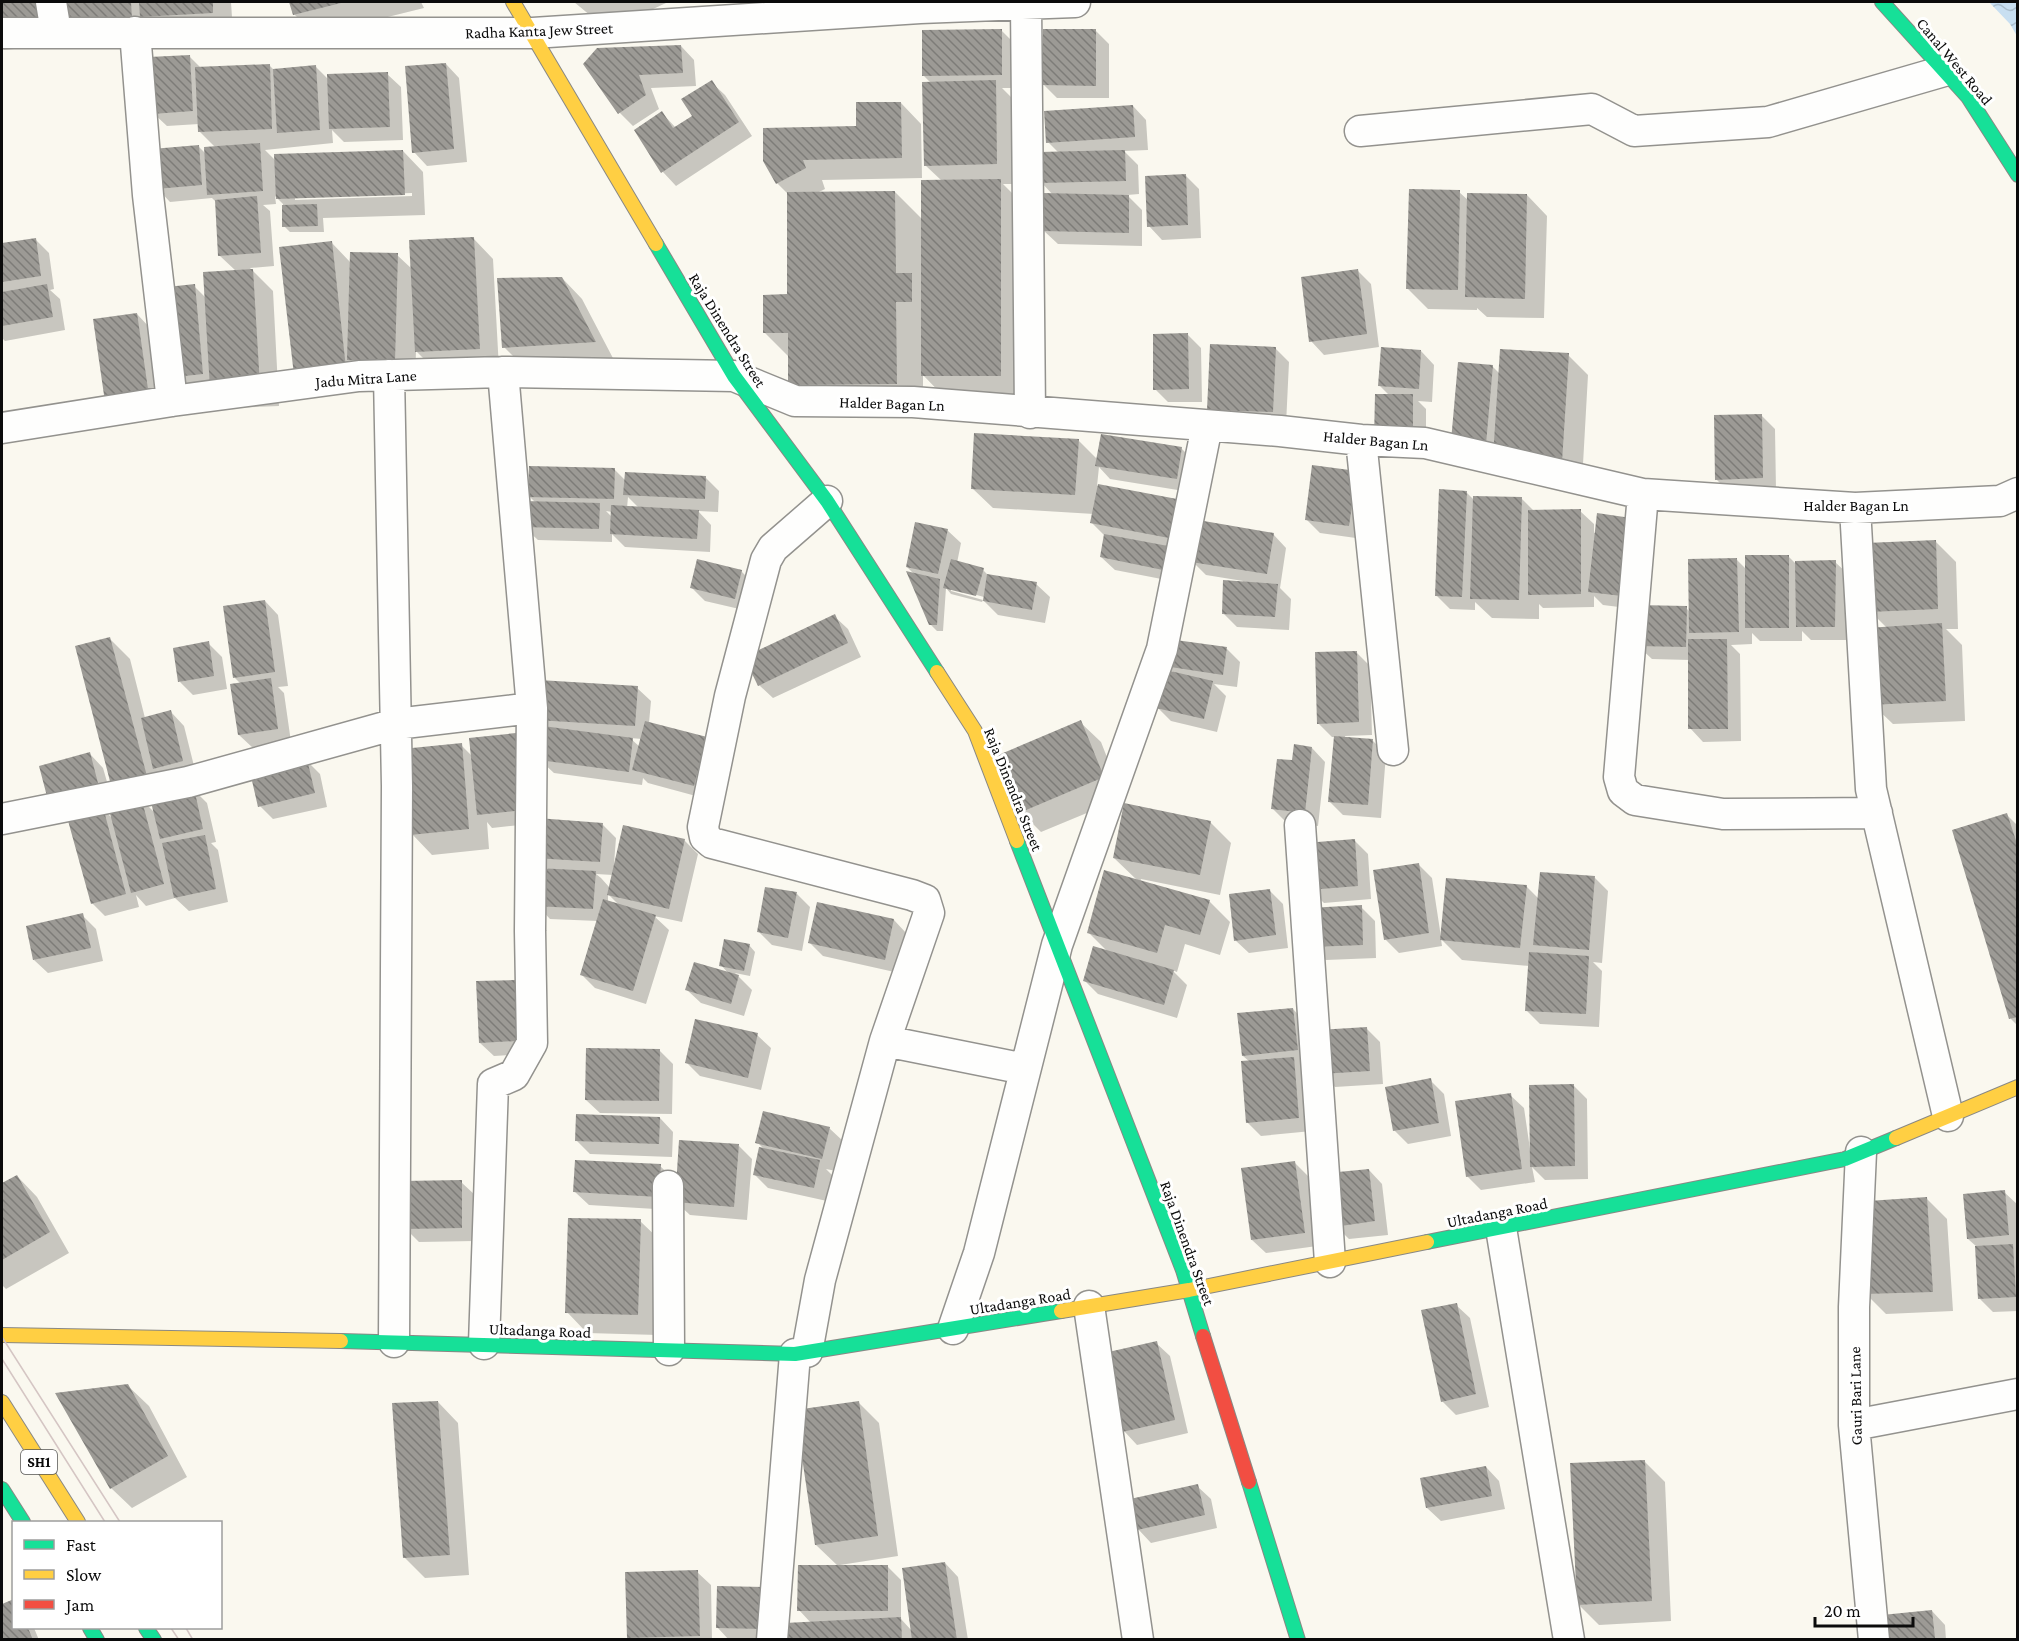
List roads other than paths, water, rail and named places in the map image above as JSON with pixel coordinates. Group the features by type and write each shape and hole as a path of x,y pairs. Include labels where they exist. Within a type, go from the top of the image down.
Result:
{"main road":[{"name":"Raja Dinendra Street","path":"513,2 734,376 826,501 975,731 1190,1290 1298,1640"},
{"name":"Canal West Road","path":"1882,2 1968,97 2018,176"},
{"name":"Ultadanga Road","path":"2,1335 484,1344 801,1353 1190,1290 1845,1159 2018,1087"},
{"name":"SH1","path":"2,1402 77,1521"},
{"name":"SH1","path":"2,1489 22,1521"}],"street":[{"path":"51,2 56,32"},
{"name":"Radha Kanta Jew Street","path":"2,33 532,33 920,8 1076,2"},
{"path":"1026,5 1030,413"},
{"path":"135,32 148,195 171,401"},
{"path":"1360,131 1592,109 1634,131 1768,122 1944,71"},
{"path":"484,1344 493,1084 514,1075 532,1043 530,931 532,708 503,372"},
{"name":"Jadu Mitra Lane","path":"2,428 171,401 359,376 503,372 734,376"},
{"path":"389,375 396,724 394,1342"},
{"name":"Halder Bagan Ln","path":"734,376 795,401 913,402 1280,431 1361,440 1425,443 1643,494 1855,508 2000,501 2018,493"},
{"path":"953,1329 979,1253 1057,945 1162,649 1207,426"},
{"path":"1361,440 1393,750"},
{"path":"1643,494 1619,777 1623,791 1635,800 1723,814 1877,813"},
{"path":"772,1640 801,1353 885,1041 929,913 925,900 912,895 712,843 705,837 703,827 730,696 766,560 773,548 826,501"},
{"path":"1855,508 1871,789 1948,1116"},
{"path":"2,819 188,782 396,724 532,708"},
{"path":"1300,825 1330,1262"},
{"path":"885,1041 1025,1069"},
{"name":"Gauri Bari Lane","path":"1862,1152 1854,1306 1854,1425 1874,1640"},
{"path":"668,1186 669,1350"},
{"path":"1502,1228 1569,1640"},
{"path":"1089,1306 1138,1640"},
{"path":"1854,1425 2018,1394"}],"water":[{"path":"1989,2 2017,2 2017,36 2010,24"}],"tram line":[{"path":"2,1337 119,1521"},
{"path":"2,1359 104,1521"},
{"path":"172,1629 179,1640"},
{"path":"187,1629 193,1640"}]}
